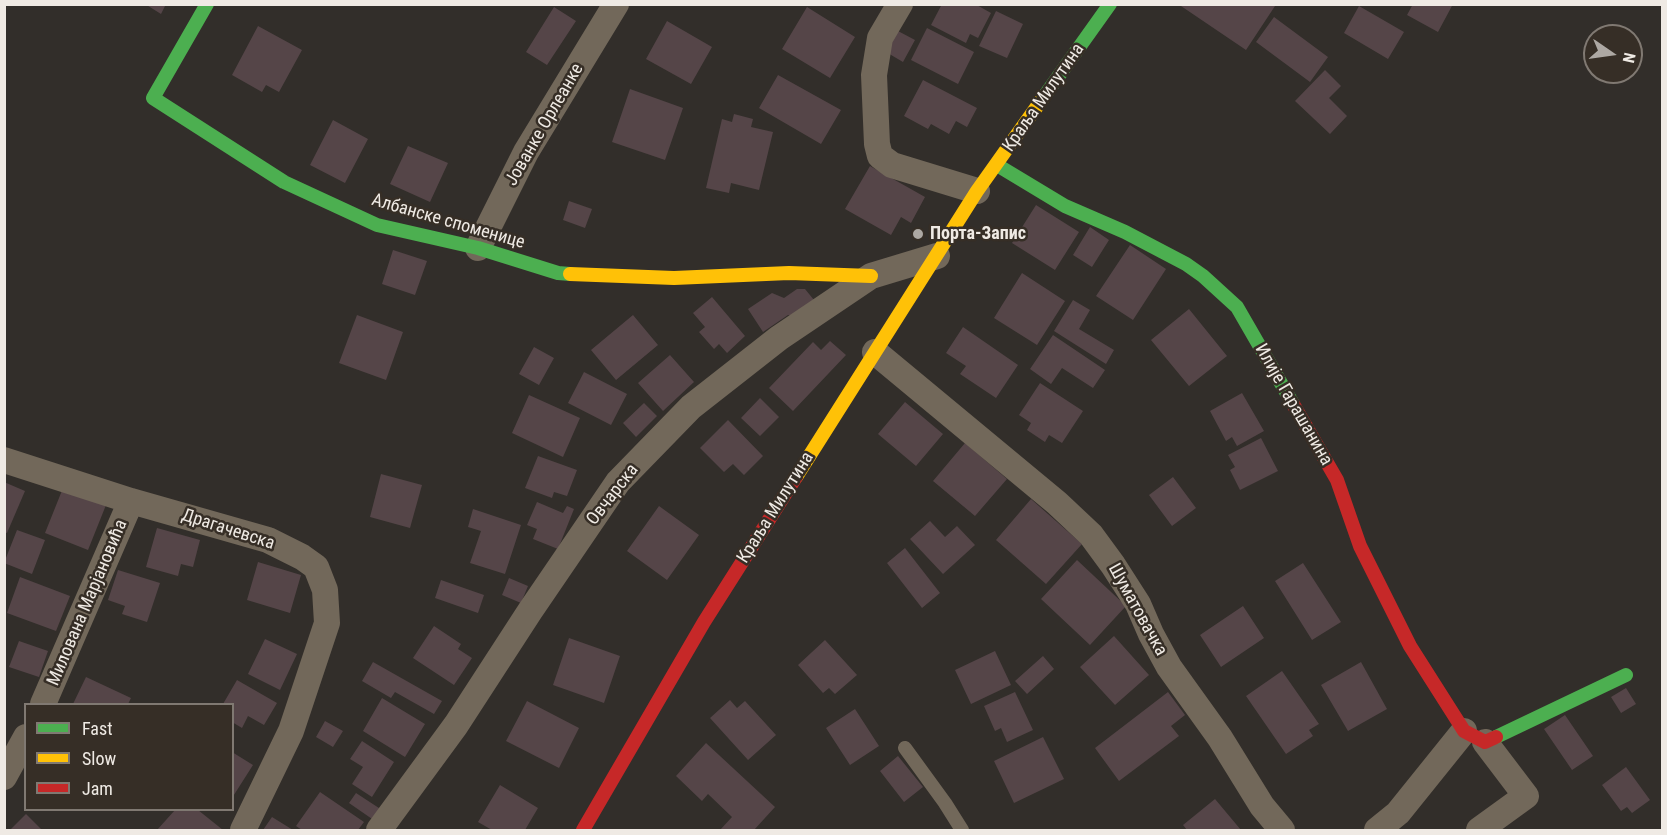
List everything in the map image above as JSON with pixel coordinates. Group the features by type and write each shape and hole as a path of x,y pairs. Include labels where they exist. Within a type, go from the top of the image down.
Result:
{"street":[{"name":"Албанске споменице","path":"207,4 153,98 284,182 377,225 478,248 558,273 674,278 789,273 871,276"},
{"name":"Јованке Орлеанке","path":"478,248 526,152 616,4"},
{"path":"900,4 880,38 874,75 877,144 880,156 892,165 977,192"},
{"name":"Краља Милутина","path":"583,831 687,651 875,352 977,192 1110,4"},
{"name":"Илије Гарашанина","path":"997,165 1065,206 1125,232 1186,264 1237,307 1337,480 1360,546 1410,646 1474,736 1526,796 1479,831"},
{"name":"Овчарска","path":"379,831 456,725 618,482 691,407 779,338 871,276 937,256"},
{"name":"Шуматовачка","path":"875,352 1057,503 1091,535 1138,604 1169,667 1220,738 1262,806 1282,831"},
{"name":"Драгачевска","path":"4,460 131,501 268,540 302,557 316,567 326,590 327,623 291,731 243,831"},
{"name":"Милована Марјановића","path":"44,703 131,501"},
{"path":"1377,831 1398,813 1474,736 1626,675"},
{"path":"4,777 24,741"}],"lane":[{"path":"905,748 933,784 962,831"}],"building":[{"path":"145,4 166,4 161,14"},
{"path":"942,4 975,4 991,13 978,38 970,34 966,43 931,25"},
{"path":"1178,4 1272,4 1275,6 1246,50"},
{"path":"1413,4 1453,4 1438,32 1407,15"},
{"path":"1359,6 1404,32 1388,59 1344,33"},
{"path":"554,7 576,21 547,65 526,52"},
{"path":"807,7 855,37 830,78 782,49"},
{"path":"996,11 1023,24 1007,58 979,46"},
{"path":"1274,17 1328,57 1310,82 1256,42"},
{"path":"667,21 712,47 691,84 646,59"},
{"path":"258,26 302,50 279,92 266,85 262,92 232,75"},
{"path":"927,28 974,52 958,84 911,60"},
{"path":"898,31 915,40 903,62 886,52"},
{"path":"1325,70 1341,86 1329,98 1347,116 1330,134 1295,101"},
{"path":"778,75 841,110 821,144 759,108"},
{"path":"923,80 977,108 967,127 956,121 949,134 931,124 928,129 904,116"},
{"path":"630,89 683,108 665,160 612,142"},
{"path":"734,114 753,119 751,127 773,132 759,190 731,183 729,193 706,188 722,119 732,122"},
{"path":"333,120 368,139 345,183 310,165"},
{"path":"408,146 448,163 430,202 390,184"},
{"path":"870,166 925,197 911,223 901,217 891,235 845,209"},
{"path":"569,201 592,209 585,228 563,220"},
{"path":"1036,205 1079,232 1055,270 1012,243"},
{"path":"1090,227 1109,240 1092,267 1073,255"},
{"path":"1130,245 1166,269 1133,320 1096,296"},
{"path":"393,250 427,261 415,295 382,284"},
{"path":"1022,273 1065,301 1037,345 994,318"},
{"path":"797,289 805,289 814,300 793,316 788,315 763,332 748,309 772,293 784,298"},
{"path":"712,297 745,336 727,353 719,344 714,349 699,332 705,327 693,313"},
{"path":"1073,300 1090,310 1079,329 1114,350 1106,364 1054,331"},
{"path":"1189,309 1227,356 1189,386 1151,340"},
{"path":"357,315 403,332 386,380 339,363"},
{"path":"633,315 658,345 616,380 591,350"},
{"path":"963,327 1018,365 996,398 960,374 966,366 946,353"},
{"path":"1053,335 1105,370 1093,388 1062,368 1051,384 1030,369"},
{"path":"830,341 846,355 793,411 769,388 813,342 821,350"},
{"path":"534,347 554,358 539,385 519,374"},
{"path":"670,355 694,382 663,411 638,383"},
{"path":"584,372 627,394 611,425 568,403"},
{"path":"1040,383 1083,411 1062,443 1049,435 1045,442 1027,430 1031,423 1019,415"},
{"path":"1242,393 1264,431 1237,446 1232,437 1226,441 1210,411"},
{"path":"529,395 580,418 563,457 512,433"},
{"path":"760,398 779,417 760,436 741,418"},
{"path":"905,402 943,434 916,466 878,434"},
{"path":"644,403 657,416 636,437 623,423"},
{"path":"728,420 763,456 744,475 733,464 724,472 700,448"},
{"path":"1261,438 1278,471 1240,490 1230,470 1235,467 1228,455"},
{"path":"965,443 1007,479 975,516 933,481"},
{"path":"538,456 577,470 567,496 554,492 552,498 525,488"},
{"path":"381,474 422,485 410,528 370,517"},
{"path":"1173,477 1196,508 1172,526 1149,495"},
{"path":"4,482 25,491 7,533 4,532"},
{"path":"63,488 106,505 88,550 45,533"},
{"path":"1031,499 1082,544 1046,584 996,540"},
{"path":"537,502 563,513 567,506 574,509 558,549 533,539 537,529 527,525"},
{"path":"659,506 699,535 667,580 627,551"},
{"path":"473,509 521,525 505,574 470,563 481,531 468,527"},
{"path":"930,521 945,537 957,526 975,545 943,574 910,539"},
{"path":"157,528 200,540 193,567 181,564 178,576 146,567"},
{"path":"17,530 45,540 32,574 4,563"},
{"path":"905,548 940,593 922,608 887,563"},
{"path":"1077,560 1126,606 1090,645 1041,599"},
{"path":"258,562 301,575 290,613 247,600"},
{"path":"1303,563 1341,622 1312,640 1275,581"},
{"path":"118,570 160,583 147,622 122,614 125,606 108,600"},
{"path":"20,577 70,596 56,631 7,613"},
{"path":"509,578 528,586 521,603 502,595"},
{"path":"441,580 484,595 478,613 435,598"},
{"path":"1243,606 1264,638 1221,667 1200,635"},
{"path":"434,626 461,644 458,649 472,658 454,685 413,658"},
{"path":"1114,636 1149,675 1115,705 1080,667"},
{"path":"569,638 620,656 604,703 553,685"},
{"path":"265,639 297,654 280,690 248,674"},
{"path":"825,640 857,675 835,694 829,688 823,693 798,665"},
{"path":"19,641 48,651 39,677 9,667"},
{"path":"995,651 1011,685 971,704 955,670"},
{"path":"1043,656 1054,669 1027,694 1015,681"},
{"path":"373,662 442,701 434,714 395,692 391,698 362,681"},
{"path":"1361,662 1387,709 1348,731 1321,685"},
{"path":"1282,671 1319,724 1309,730 1313,736 1286,754 1246,696"},
{"path":"86,677 131,698 128,703 73,703"},
{"path":"237,680 277,703 264,725 248,716 242,728 234,723 234,703 224,703"},
{"path":"1626,688 1636,704 1621,713 1611,697"},
{"path":"1015,692 1033,730 1007,742 1001,728 995,731 984,706"},
{"path":"1168,692 1185,715 1171,726 1179,736 1119,781 1095,748"},
{"path":"382,698 425,724 405,757 363,731"},
{"path":"730,700 737,708 745,701 776,735 748,760 710,718"},
{"path":"527,701 579,728 559,768 506,741"},
{"path":"855,709 879,746 850,765 826,728"},
{"path":"1565,715 1593,756 1572,770 1544,729"},
{"path":"325,721 343,731 333,747 316,737"},
{"path":"1043,737 1064,779 1014,803 994,761"},
{"path":"362,741 394,762 372,797 352,784 363,767 350,759"},
{"path":"706,743 775,807 754,830 720,830 732,817 708,794 702,801 676,776"},
{"path":"234,753 253,765 234,795"},
{"path":"898,756 923,787 904,802 880,771"},
{"path":"1626,767 1650,800 1632,813 1627,807 1621,811 1602,785"},
{"path":"500,785 538,808 525,830 492,830 478,822"},
{"path":"320,792 364,822 358,830 302,830 296,826"},
{"path":"356,793 382,810 375,821 349,803"},
{"path":"1215,799 1241,830 1187,830 1183,825"},
{"path":"174,811 199,811 223,830 157,830"},
{"path":"26,814 42,830 10,830"},
{"path":"272,817 293,830 263,830"}],"traffic: fast":[{"path":"207,4 153,98 284,182 377,225 478,248 558,273 570,274"},
{"path":"1043,98 1110,4"},
{"path":"997,165 1065,206 1125,232 1186,264 1203,276 1237,307 1293,404"},
{"path":"1496,737 1626,675"}],"traffic: slow":[{"path":"796,477 977,191 1043,98"},
{"path":"570,274 674,278 789,273 871,276"}],"traffic: jam":[{"path":"1293,404 1337,480 1360,546 1410,646 1464,731 1485,742 1496,737"},
{"path":"583,830 704,622 796,477"}],"place":[{"name":"Порта-Запис","path":"918,234"}]}
